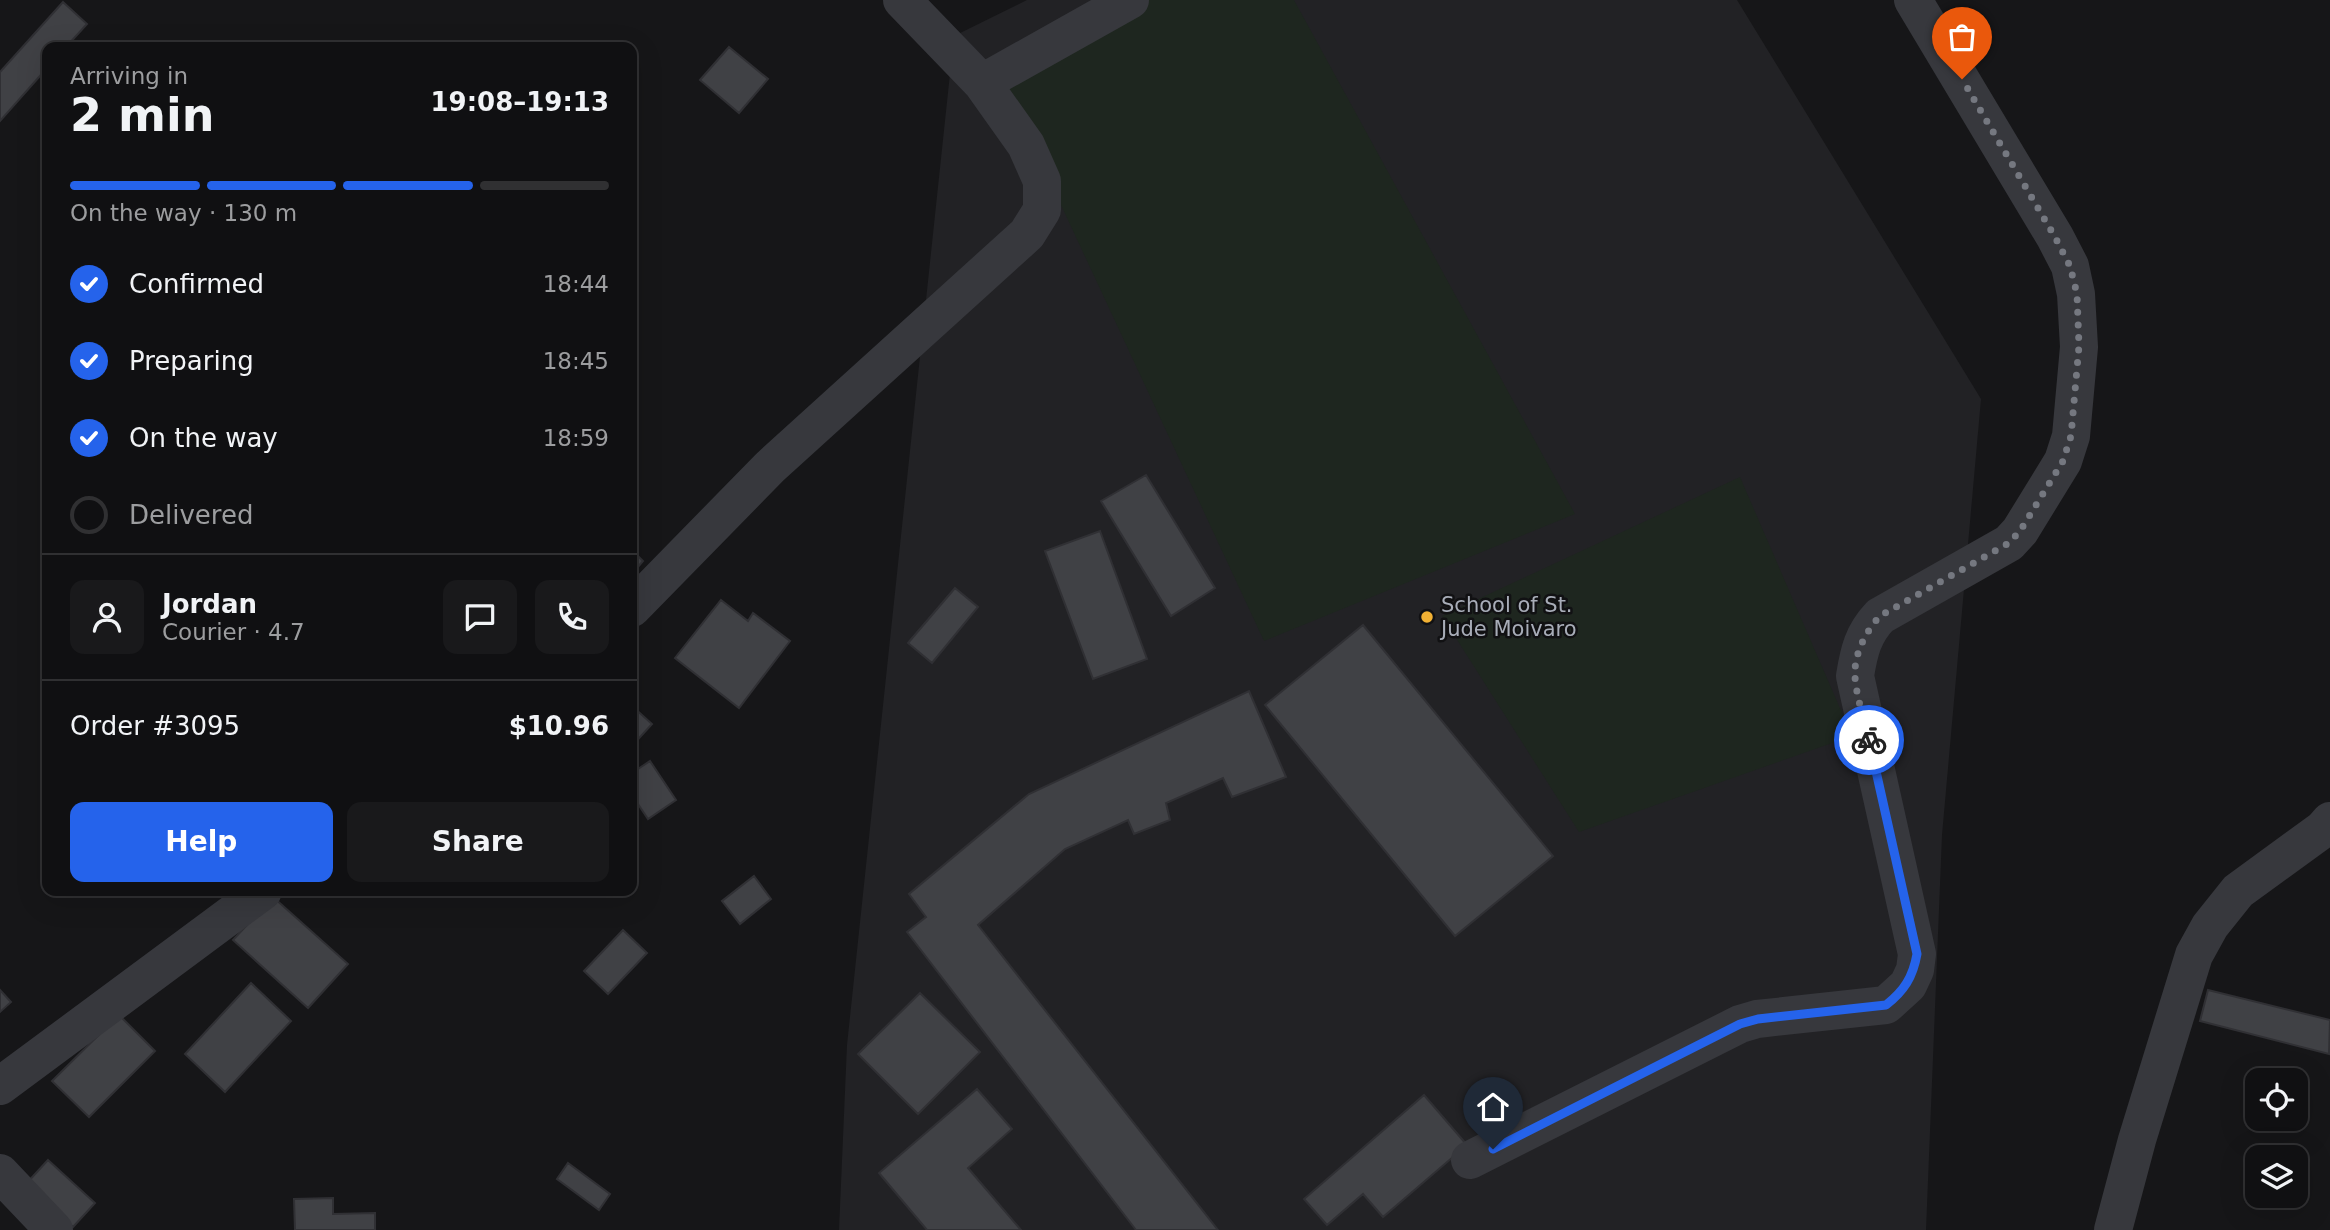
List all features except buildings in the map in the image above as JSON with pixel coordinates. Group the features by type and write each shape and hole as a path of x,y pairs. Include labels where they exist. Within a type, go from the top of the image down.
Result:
{"street":[{"path":"637,603 770,467 1027,234 1042,210 1042,181 1026,145 982,83 902,0"},
{"path":"982,83 1130,0"},
{"path":"1470,1160 1740,1024 1758,1019 1886,1005 1908,985 1915,970 1917,954 1855,676 1859,652 1868,628 1880,616 2009,543 2020,531 2063,461 2073,424 2079,346 2077,294 2070,266 2006,152 1913,0"},
{"path":"2113,1230 2159,1069 2199,945 2210,926 2238,891 2323,829 2330,821"},
{"path":"0,1086 256,896"},
{"path":"0,1173 54,1230"}],"shaded area":[{"name":"School of St. Jude Moivaro","path":"1027,0 1737,0 1981,399 1942,835 1926,1230 839,1230 847,1045 954,36"},
{"path":"1125,0 1294,0 1575,514 1264,641 1001,76"},
{"path":"1740,477 1852,736 1579,832 1442,616"}],"way so far":[{"path":"1869,740 1855,676 1859,652 1868,628 1880,616 2009,543 2020,531 2063,461 2073,424 2079,346 2077,294 2070,266 1962,79"}],"place":[{"name":"School of St. Jude Moivaro","path":"1427,617"}],"route":[{"path":"1493,1149 1740,1024 1758,1019 1886,1005 1908,985 1915,970 1917,954 1869,740"}]}
